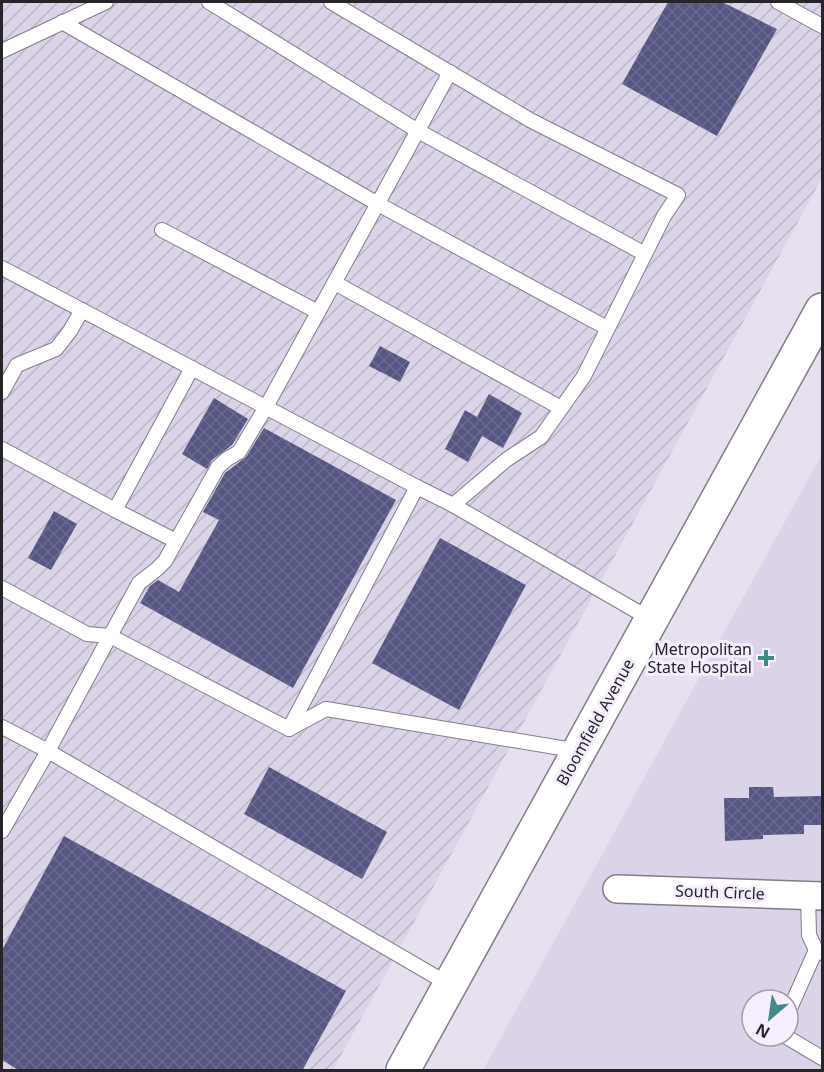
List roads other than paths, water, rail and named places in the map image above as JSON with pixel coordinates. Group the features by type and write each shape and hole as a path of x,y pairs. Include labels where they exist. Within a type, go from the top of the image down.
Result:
{"main road":[{"name":"Bloomfield Avenue","path":"403,1071 822,310"}],"street":[{"name":"South Circle","path":"617,889 815,896"}],"lane":[{"path":"2,51 106,2"},
{"path":"209,2 418,131 645,254"},
{"path":"331,2 530,120 678,195 664,216 584,376 541,437 506,460 453,505"},
{"path":"778,2 822,26"},
{"path":"62,22 378,204 607,328"},
{"path":"2,831 48,752 139,583 165,561 218,467 239,452 266,407 450,72"},
{"path":"162,230 318,312"},
{"path":"2,268 453,505 652,620"},
{"path":"335,283 561,408"},
{"path":"2,392 16,365 56,349 82,310"},
{"path":"115,510 192,368"},
{"path":"2,449 176,541"},
{"path":"289,729 417,487"},
{"path":"2,588 87,634 110,636 289,729"},
{"path":"289,729 326,709 579,751"},
{"path":"2,727 450,985"},
{"path":"800,989 819,952 809,935 815,896"},
{"path":"800,1045 822,1058"}],"place":[{"name":"Metropolitan State Hospital","path":"766,658"}]}
